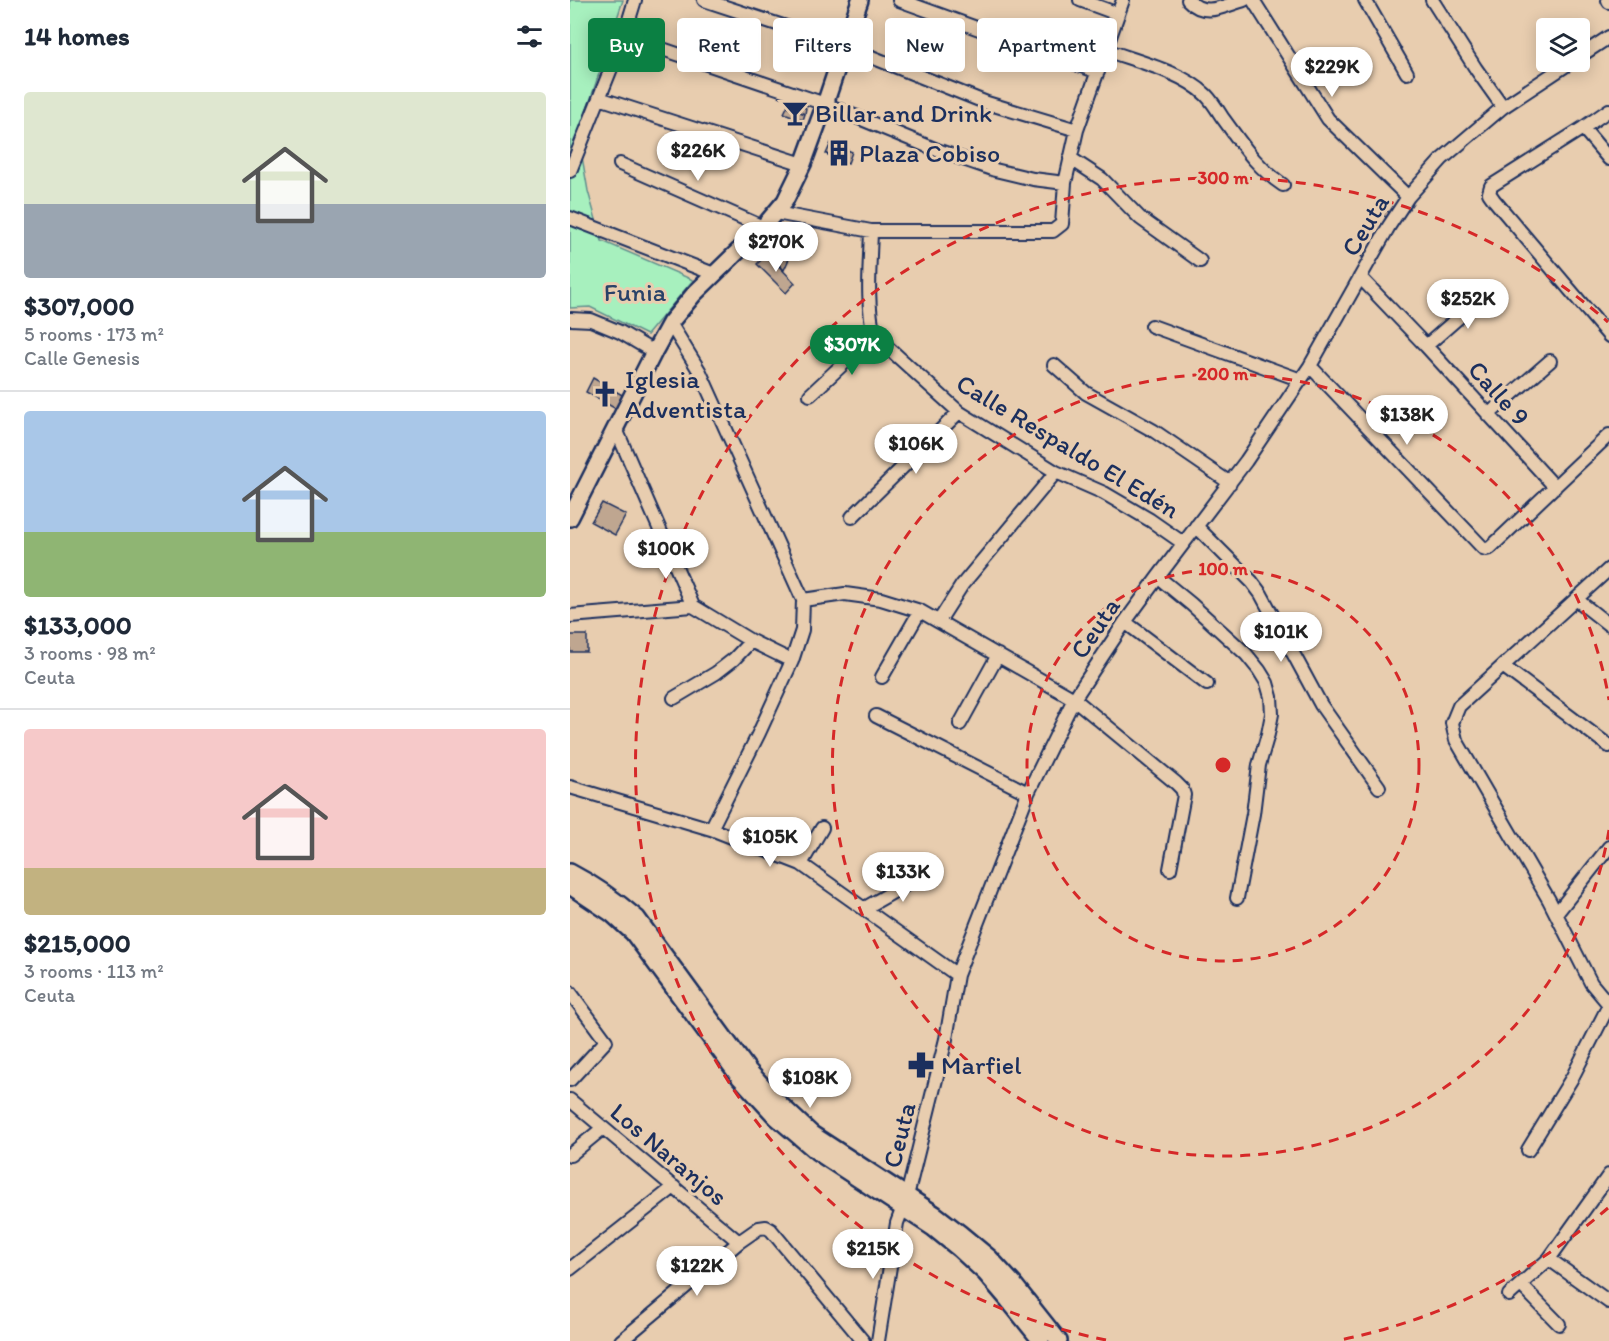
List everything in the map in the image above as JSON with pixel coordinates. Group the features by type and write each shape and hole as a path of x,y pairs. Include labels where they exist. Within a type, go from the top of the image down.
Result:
{"street":[{"path":"630,18 635,0"},
{"path":"704,0 773,23"},
{"path":"854,18 860,0"},
{"path":"899,0 977,28"},
{"path":"1080,0 1118,14"},
{"path":"1117,18 1123,0"},
{"path":"1188,0 1194,7 1212,10 1244,0"},
{"path":"1253,0 1328,119 1408,197"},
{"path":"1365,0 1407,73"},
{"path":"1432,0 1476,69 1503,106"},
{"path":"1590,49 1609,37"},
{"path":"665,50 825,104 937,150 995,170 1033,180 1065,183"},
{"path":"1117,54 1194,84 1207,96 1256,163 1283,185"},
{"path":"873,58 987,103 1077,130"},
{"path":"570,171 609,72"},
{"path":"570,518 670,323 694,294 763,227 785,201 803,164 835,72"},
{"path":"776,213 871,231 1053,231 1062,224 1065,183 1070,158 1077,130 1098,72"},
{"name":"Ceuta","path":"878,1341 897,1223 905,1202 946,1039 957,975 1028,793 1074,699 1125,622 1230,483 1310,366 1389,226 1408,197 1442,159 1503,106 1556,72"},
{"path":"599,98 803,164"},
{"path":"1609,110 1491,186 1490,193 1609,336"},
{"path":"1583,128 1609,159"},
{"path":"1070,158 1102,179 1140,218 1200,261"},
{"path":"620,164 763,227"},
{"path":"570,218 714,274"},
{"path":"810,395 874,335 871,323 871,231"},
{"name":"Calle 9","path":"1360,277 1554,487"},
{"path":"1426,346 1490,290"},
{"path":"570,319 591,320 620,332 654,352"},
{"path":"670,323 700,372 803,600 802,630 792,661 711,829"},
{"path":"1152,326 1300,380"},
{"name":"Calle Respaldo El Edén","path":"874,335 958,412 1056,472 1104,493 1183,543"},
{"path":"1488,415 1550,361"},
{"path":"1054,365 1086,393 1154,430 1230,483"},
{"path":"1310,366 1486,549 1490,548 1609,435"},
{"path":"852,517 958,412"},
{"path":"616,429 693,606 751,641 792,661"},
{"path":"939,621 962,585 1056,472"},
{"path":"1196,526 1261,594 1321,705 1379,787"},
{"path":"1528,1150 1572,1078 1608,1003 1591,983 1556,914 1456,740 1452,723 1459,706 1609,568"},
{"path":"1158,577 1246,654 1267,682 1271,697 1272,714 1259,765 1253,814 1237,898"},
{"path":"803,600 845,594 881,599 920,611 1074,699 1182,789 1184,795 1170,869"},
{"path":"1576,599 1609,625"},
{"path":"570,616 693,606"},
{"path":"882,677 920,611"},
{"path":"1125,622 1207,684"},
{"path":"674,698 716,673 734,659 751,641"},
{"path":"960,724 998,655"},
{"path":"1504,667 1609,746"},
{"path":"876,716 1028,793"},
{"path":"570,787 711,829 801,864 957,975"},
{"path":"801,864 822,828"},
{"path":"1556,914 1609,847"},
{"path":"570,872 618,901 637,918 749,1071 780,1104 812,1134 905,1202 959,1249 985,1273 1041,1341"},
{"path":"865,908 926,873"},
{"path":"570,886 612,914 633,933 740,1078 776,1117 817,1152 952,1227 990,1258 1059,1341"},
{"path":"570,992 606,1041 570,1080"},
{"name":"Los Naranjos","path":"570,1100 739,1242"},
{"path":"570,1155 603,1128"},
{"path":"1509,1295 1549,1259 1609,1175"},
{"path":"570,1269 674,1187"},
{"path":"621,1341 739,1242 759,1228 766,1227 771,1230 863,1341"},
{"path":"1549,1259 1609,1302"},
{"path":"1521,1285 1560,1324"}],"green space":[{"name":"Funia","path":"570,0 623,0 617,18 588,18 588,72 599,72 578,134 588,191 602,241 693,280 647,335 590,307 570,308"}],"building":[{"path":"789,102 806,108 805,114 787,107"},
{"name":"Billar and Drink","path":"787,107 805,114 803,120 784,113"},
{"name":"Plaza Cobiso","path":"831,143 852,152 848,163 826,154"},
{"path":"1385,209 1392,215 1388,219 1381,213"},
{"path":"774,245 789,259 784,270 767,252"},
{"path":"1360,249 1367,255 1365,259 1357,253"},
{"path":"767,254 795,283 786,293 757,264"},
{"name":"Iglesia Adventista","path":"593,378 624,396 616,409 586,392"},
{"path":"602,503 626,515 615,535 591,522"},
{"path":"570,635 587,635 587,652 570,652"}],"place":[{"name":"Billar and Drink","path":"795,113"},
{"name":"Plaza Cobiso","path":"839,153"},
{"name":"Iglesia Adventista","path":"605,394"},
{"name":"Marfiel","path":"921,1065"}]}
